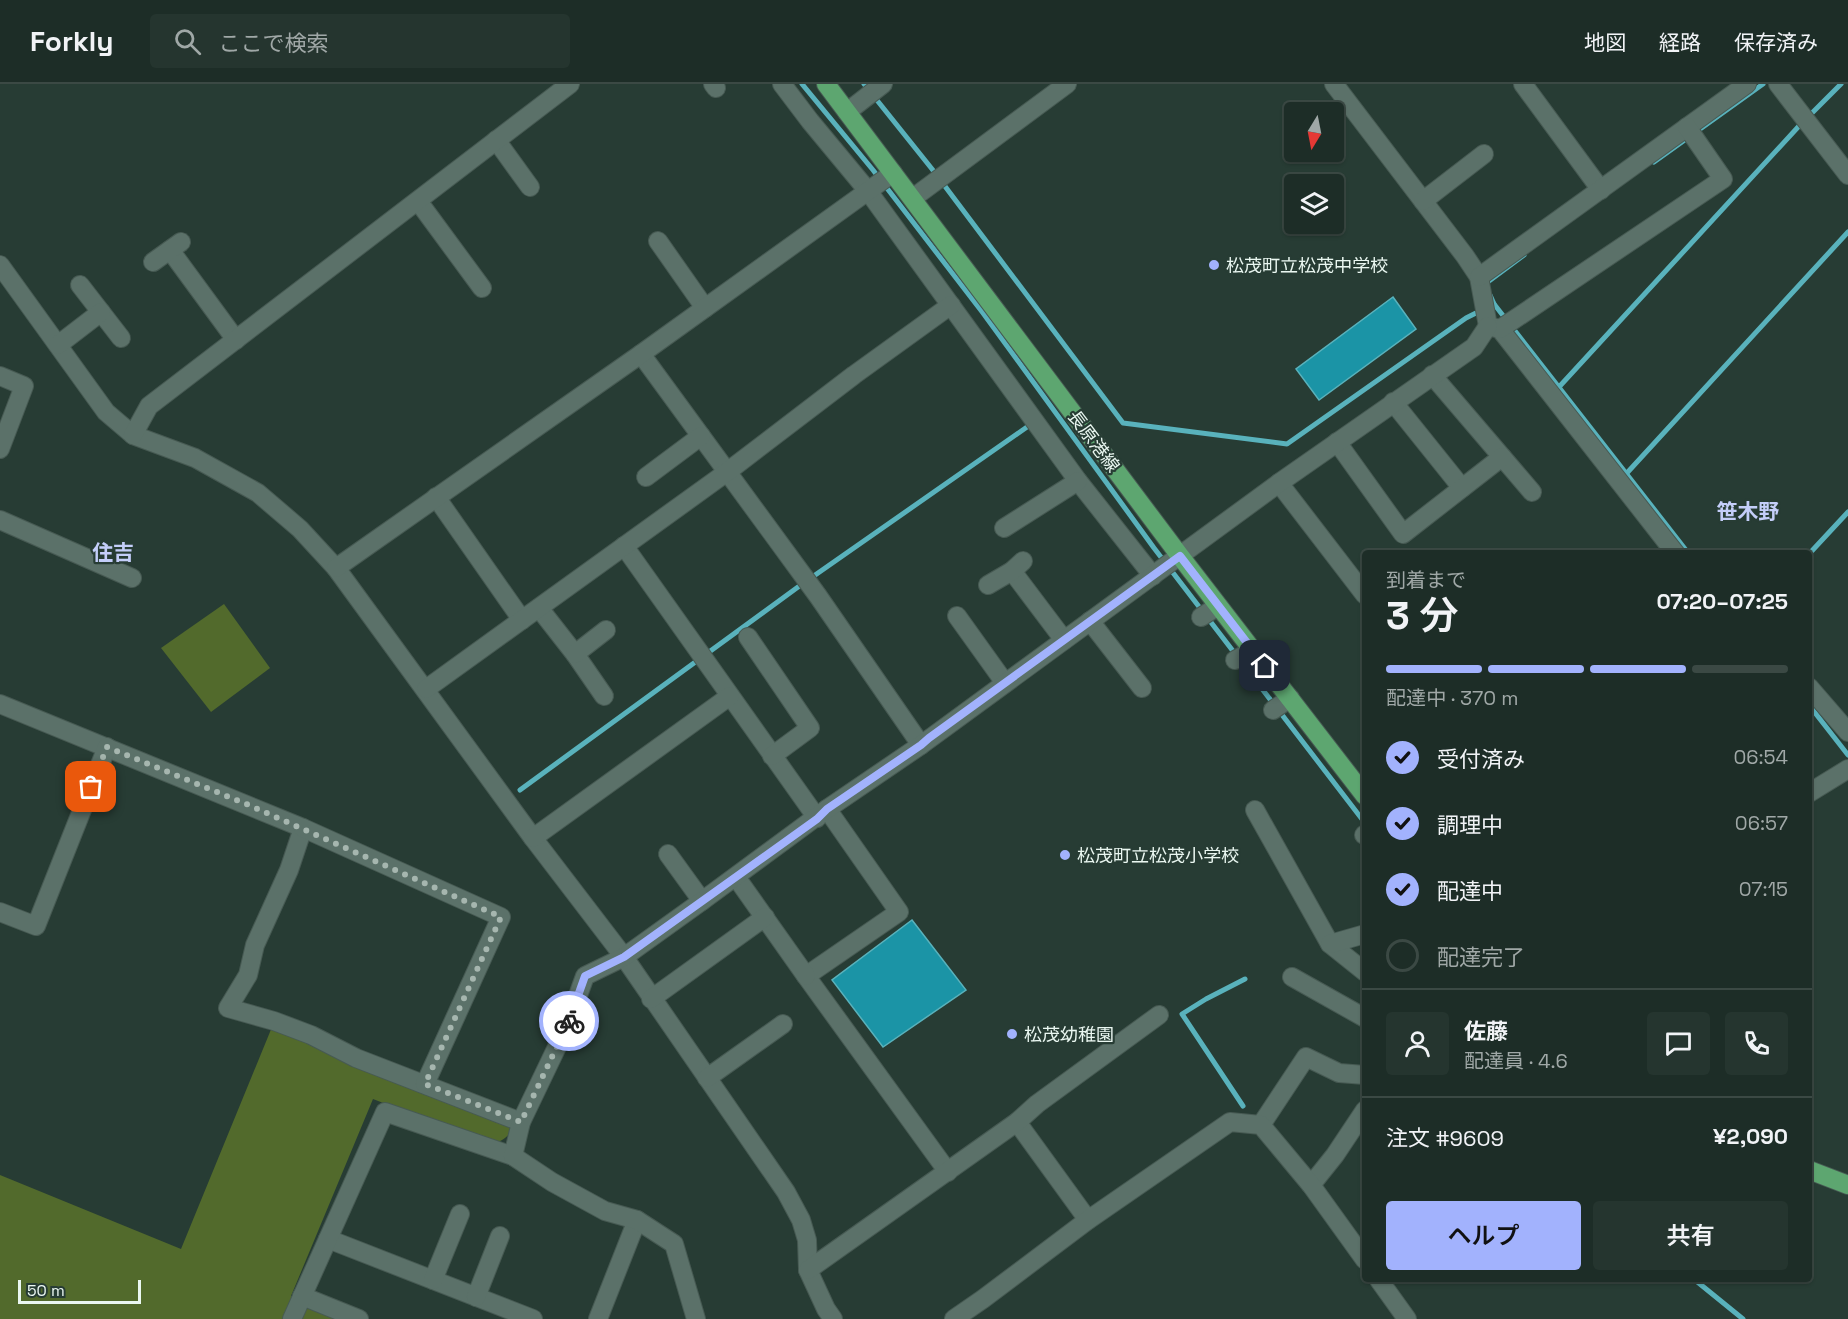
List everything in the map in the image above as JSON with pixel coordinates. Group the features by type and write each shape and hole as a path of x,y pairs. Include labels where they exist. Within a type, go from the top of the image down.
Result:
{"main road":[{"name":"長原港線","path":"826,84 950,250 1167,566 1218,606 1362,792"},
{"path":"1812,1171 1845,1179"}],"street":[{"path":"133,435 149,406 570,84"},
{"path":"782,84 868,191 1078,481 1167,566"},
{"path":"913,198 1067,84"},
{"path":"1334,84 1479,277 1494,327 1674,550"},
{"path":"1523,84 1601,190"},
{"path":"1479,277 1747,84"},
{"path":"1778,84 1848,175"},
{"path":"847,112 882,85"},
{"path":"513,1156 521,1122 567,1026 585,976 624,957 921,745 1279,483 1474,347 1494,327 1723,179 1687,127"},
{"path":"496,140 530,187"},
{"path":"1423,201 1484,154"},
{"path":"336,568 641,354 893,173"},
{"path":"418,201 482,288"},
{"path":"658,241 705,308"},
{"path":"153,262 175,246 236,339"},
{"path":"0,265 106,412 133,435 195,458 258,493 300,529 336,568 533,838 624,957 786,1192 801,1220 807,1240 808,1270 833,1319"},
{"path":"80,285 121,338"},
{"path":"426,689 726,472 951,305"},
{"path":"58,345 101,312"},
{"path":"641,354 818,596 921,745"},
{"path":"1432,375 1532,492"},
{"path":"0,376 24,386 0,449"},
{"path":"1393,402 1462,488"},
{"path":"646,477 700,436"},
{"path":"1336,442 1403,534 1502,457"},
{"path":"1004,528 1078,481"},
{"path":"1279,483 1362,590"},
{"path":"436,497 522,620"},
{"path":"0,520 132,578"},
{"path":"624,546 772,756 822,814 899,912 806,976"},
{"path":"988,585 1018,566 1064,640"},
{"path":"1201,617 1218,606"},
{"path":"539,608 604,696"},
{"path":"957,616 1005,683"},
{"path":"1090,621 1142,688"},
{"path":"575,654 606,630"},
{"path":"748,637 810,728 772,756"},
{"path":"1235,660 1252,650"},
{"path":"1812,690 1848,732"},
{"path":"533,838 730,696"},
{"path":"1274,710 1290,698"},
{"path":"0,704 303,828 501,917 425,1084"},
{"path":"0,912 36,927 107,747"},
{"path":"1812,791 1848,769"},
{"path":"1255,810 1330,945 1362,970"},
{"path":"303,828 289,870 255,945 248,975 228,1008 274,1021 311,1035 356,1058 521,1122"},
{"path":"668,854 702,901"},
{"path":"736,877 948,1172"},
{"path":"651,999 765,917"},
{"path":"1330,945 1362,935"},
{"path":"1292,976 1362,1016"},
{"path":"808,1270 948,1172 1159,1016"},
{"path":"707,1078 783,1024"},
{"path":"1261,1125 1306,1057 1339,1073 1362,1075"},
{"path":"292,1319 385,1112 513,1156 552,1182 605,1211 637,1220 674,1244 696,1319"},
{"path":"1311,1185 1335,1155 1362,1114"},
{"path":"1017,1122 1088,1220"},
{"path":"954,1319 1088,1220 1230,1122 1261,1125 1311,1185 1362,1256"},
{"path":"433,1280 460,1214"},
{"path":"598,1319 637,1220"},
{"path":"476,1297 500,1236"},
{"path":"328,1239 533,1319"},
{"path":"1380,1282 1407,1319"},
{"path":"302,1296 359,1319"}],"green space":[{"path":"224,604 270,668 211,712 161,648"},
{"path":"272,1027 514,1126 503,1139 486,1143 373,1099 291,1296 350,1319 0,1319 0,1175 181,1249"}],"water":[{"path":"1393,297 1416,329 1319,400 1296,369"},
{"path":"912,920 966,990 883,1047 832,980"}],"waterway":[{"path":"802,84 873,170 983,313 1154,548 1362,819"},
{"path":"864,84 932,169 1123,423 1287,444 1466,318 1494,304 1490,295"},
{"path":"1654,162 1763,84"},
{"path":"1559,387 1799,126 1841,84"},
{"path":"1626,474 1848,232"},
{"path":"1486,286 1485,284 1524,255"},
{"path":"1494,304 1686,550"},
{"path":"520,790 798,587 1027,427"},
{"path":"1812,551 1848,512"},
{"path":"1812,709 1848,755"},
{"path":"1243,1106 1182,1014 1245,979"},
{"path":"1697,1282 1743,1319"}],"way so far":[{"path":"91,787 107,747 303,828 501,917 425,1084 521,1122 569,1021"}],"place":[{"name":"松茂町立松茂中学校","path":"1214,265"},
{"name":"松茂町立松茂小学校","path":"1065,855"},
{"name":"松茂幼稚園","path":"1012,1034"}],"district":[{"name":"笹木野","path":"1748,511"},
{"name":"住吉","path":"113,552"}],"route":[{"path":"569,1021 585,976 624,957 1180,556 1265,666"}]}
